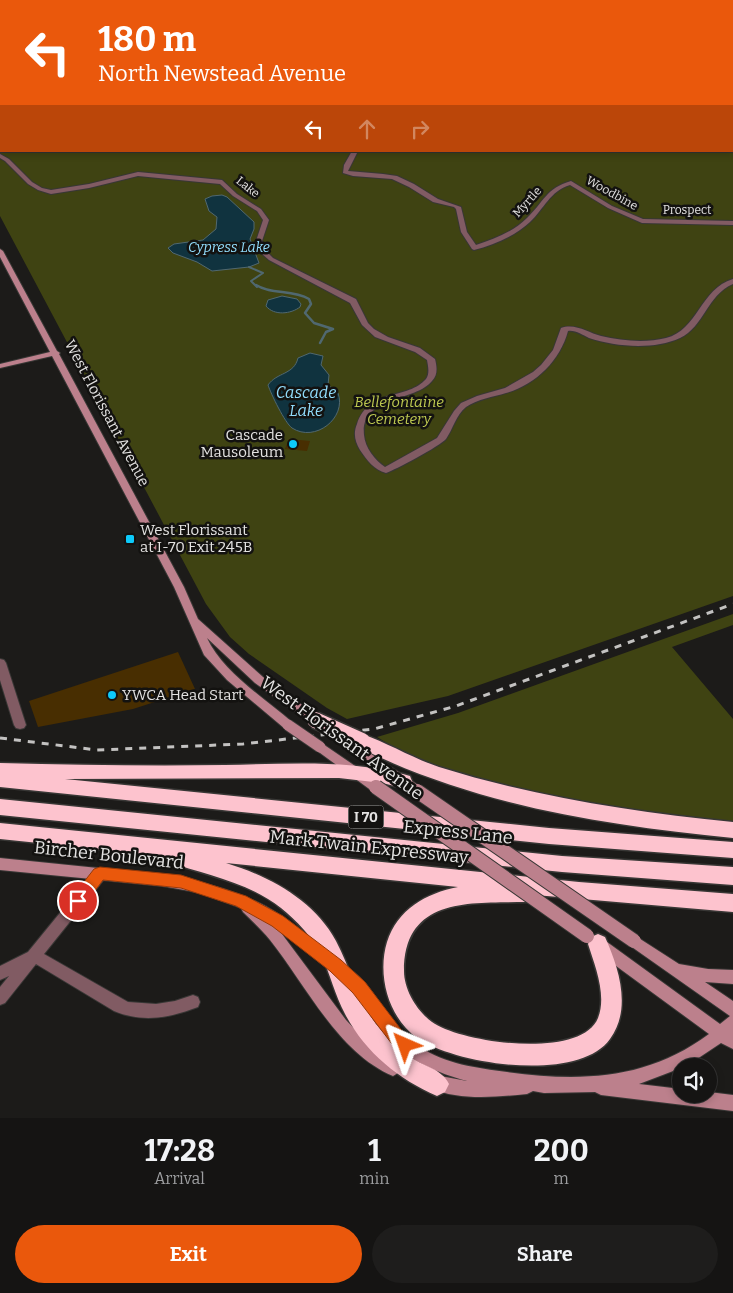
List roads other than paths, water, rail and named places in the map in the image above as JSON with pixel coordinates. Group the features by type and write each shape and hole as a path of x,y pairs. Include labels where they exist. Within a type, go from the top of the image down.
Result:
{"highway":[{"path":"315,720 355,742 411,764 435,773 507,793 614,815 733,830"},
{"path":"0,770 130,773 354,771 382,775 410,786"},
{"name":"Mark Twain Expressway","path":"0,780 548,836 733,850"},
{"name":"Express Lane","path":"0,807 553,863 733,876"},
{"name":"Mark Twain Expressway","path":"0,831 579,891 733,903"},
{"path":"140,845 235,874 276,893 297,909 328,947 353,1007 373,1037 404,1066 437,1084"},
{"path":"579,891 466,895 447,898 430,905 414,915 402,930 395,944 392,961 397,996 410,1016 424,1030 447,1042 474,1049 557,1054 584,1047 602,1033 610,1016 612,997 610,981 593,940"}],"main road":[{"name":"West Florissant Avenue","path":"0,251 179,587 208,652 231,677 288,725 593,940 727,1038"},
{"path":"0,366 56,353"},
{"name":"West Florissant Avenue","path":"194,620 259,680 315,720"},
{"name":"West Florissant Avenue","path":"355,742 410,786 733,1010"},
{"name":"Bircher Boulevard","path":"0,864 181,881 240,901 278,921 336,966 359,987 398,1038 413,1052 429,1061 471,1074 551,1084 590,1085 628,1079 670,1066 727,1038 733,1022"},
{"name":"Bircher Boulevard","path":"240,901 274,934 340,1024 376,1058 402,1074 459,1089 476,1090 551,1084"},
{"path":"673,968 708,976 733,977"},
{"path":"590,1085 733,1103"}],"street":[{"name":"Myrtle","path":"354,152 345,169 346,172 352,175 369,173 396,178 420,189 435,200 459,208 464,232 474,248 513,232 535,213 551,192 571,183"},
{"name":"Lake","path":"0,156 7,160 30,184 46,191 64,190 138,174 222,182 235,195 254,206 263,216 265,224 259,241 264,253 279,264 353,300 359,317 371,330 385,339 427,355 433,366 432,374 421,386 384,399 373,406 362,422 359,436 363,450 381,469 386,470 440,440 446,434 456,414 469,402 509,389 539,372 554,353 564,330 567,328 617,341 638,343 671,340 691,328 716,289 733,281"},
{"name":"Woodbine","path":"571,183 610,207 642,221"},
{"name":"Prospect","path":"642,221 733,222"},
{"path":"0,662 20,725"},
{"path":"0,998 100,874"},
{"path":"0,973 35,956"},
{"path":"35,956 130,1011 166,1010 193,1002"}],"water":[{"name":"Cypress Lake","path":"222,195 227,197 254,222 254,229 250,239 259,263 249,267 212,271 197,262 173,253 168,248 174,244 203,240 216,229 217,217 209,211 205,199"},
{"path":"282,296 297,299 301,304 300,307 292,311 278,313 266,306 268,300"},
{"name":"Cascade Lake","path":"310,353 323,356 321,365 329,375 328,385 338,393 340,402 338,411 327,426 319,430 301,432 289,425 278,408 268,385 293,368 298,358"}],"waterway":[{"path":"249,267 263,273 251,281 257,287"},
{"path":"256,285 269,290 296,294 309,299 311,304 305,313 314,323 333,329 326,332 320,343"}],"railway":[{"path":"0,738 97,750 243,744 374,729 456,706 733,604"}],"place":[{"name":"Cascade Mausoleum","path":"293,444"},
{"name":"West Florissant at I-70 Exit 245B","path":"130,539"},
{"name":"YWCA Head Start","path":"112,695"}],"park label":[{"name":"Bellefontaine Cemetery","path":"399,410"}]}
